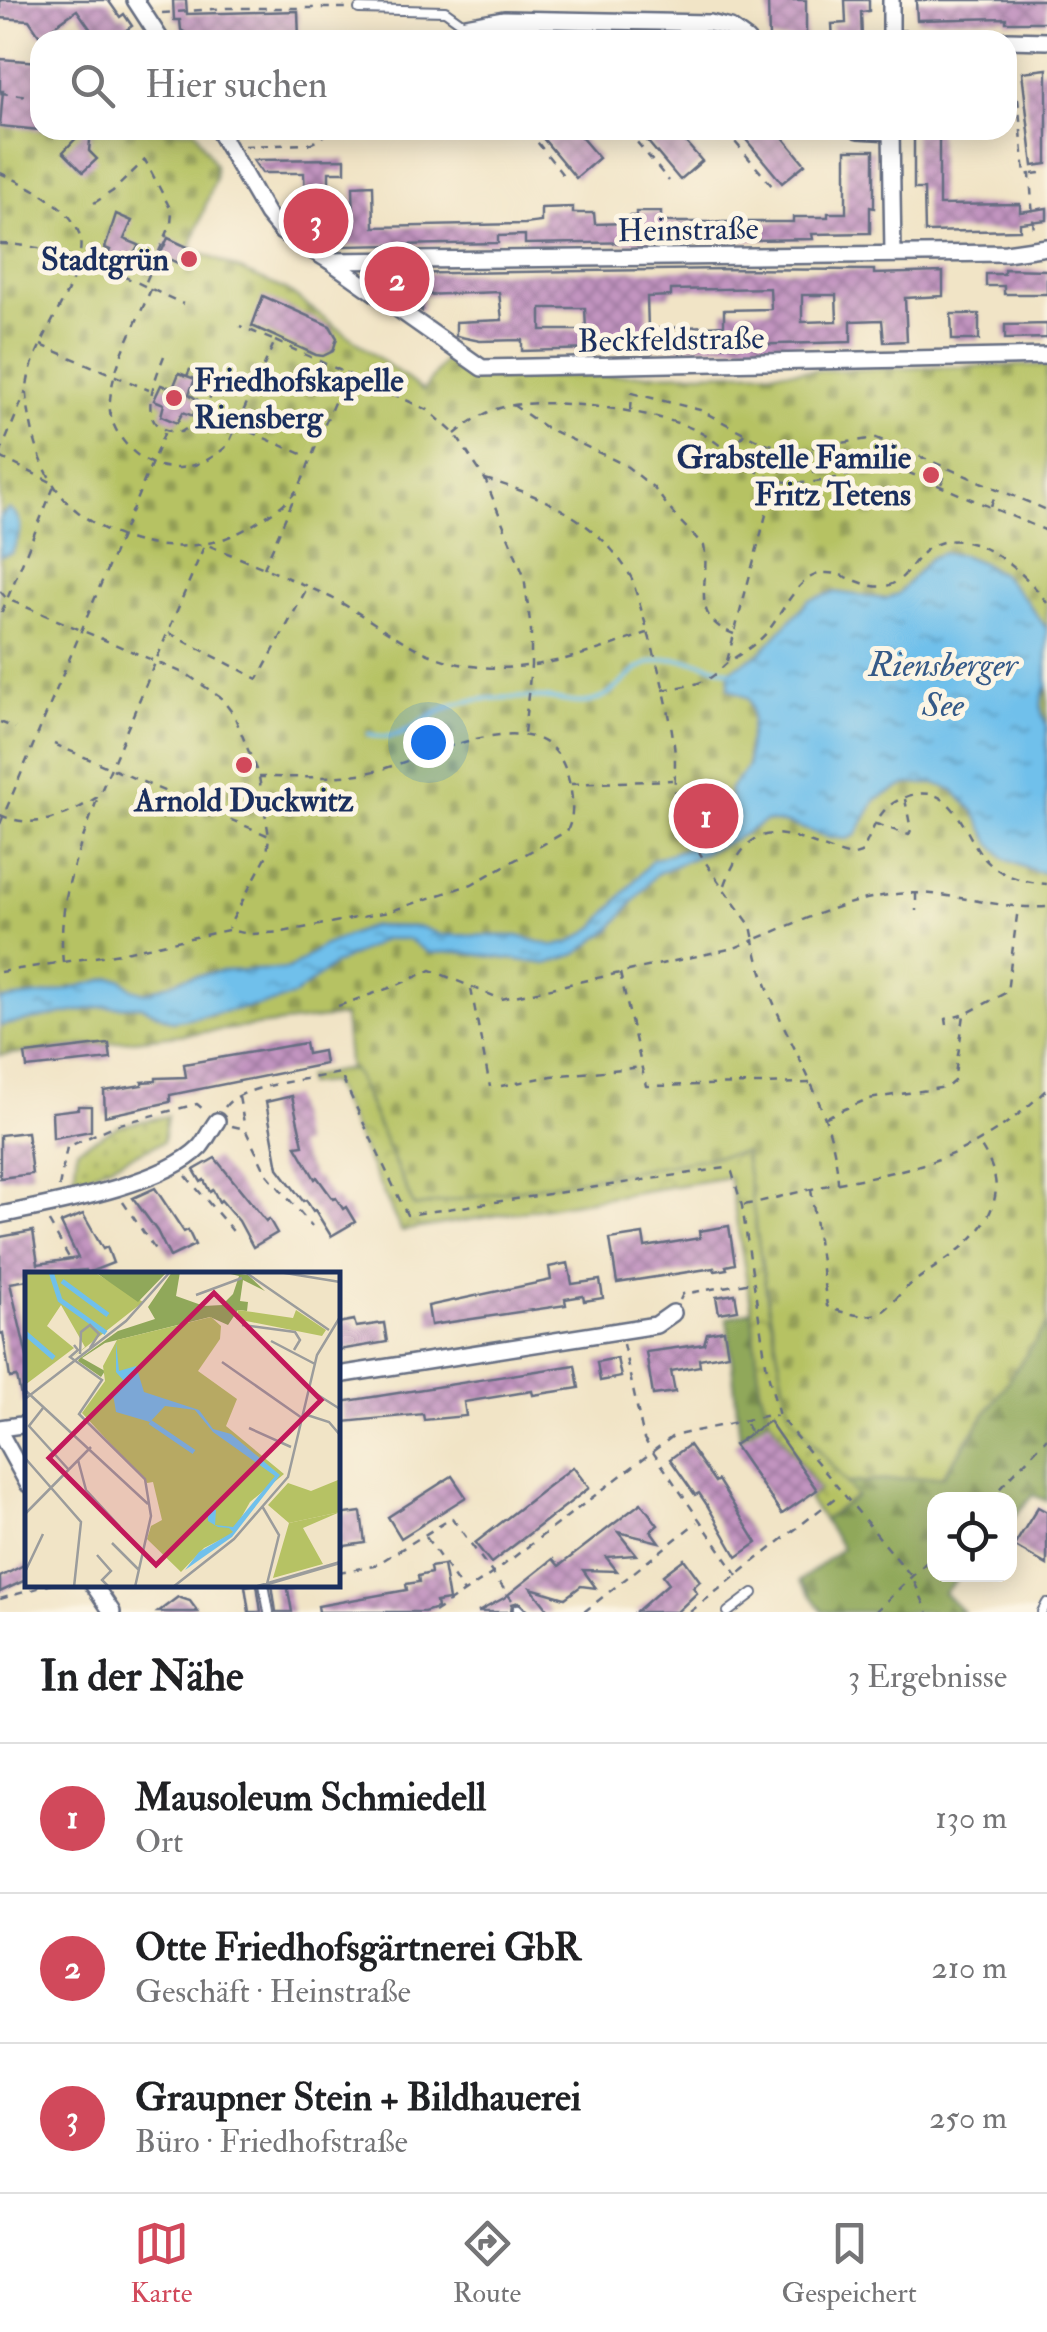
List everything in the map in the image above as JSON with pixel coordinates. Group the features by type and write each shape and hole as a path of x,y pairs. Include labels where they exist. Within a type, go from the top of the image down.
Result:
{"street":[{"path":"135,0 155,30"},
{"path":"891,0 891,30"},
{"path":"466,26 504,19 710,23 733,30"},
{"path":"1017,40 1047,41"},
{"name":"Beckfeldstraße","path":"223,140 282,232 482,368 1047,356"},
{"path":"891,140 894,254"},
{"name":"Heinstraße","path":"330,262 1041,249"},
{"path":"0,1214 114,1189 177,1164 200,1147 216,1121"},
{"path":"340,1375 656,1325 673,1313"},
{"path":"25,1425 0,1430 6,1461 25,1481"},
{"path":"94,1587 105,1610"}],"lane":[{"path":"359,9 445,11 466,26"},
{"path":"265,1587 269,1612"},
{"path":"728,1612 753,1593"},
{"path":"1042,1612 1047,1603"}],"path":[{"path":"145,15 228,8 359,9"},
{"path":"0,94 30,96"},
{"path":"1018,98 1026,175 1047,172"},
{"path":"227,147 309,144 320,140"},
{"path":"536,140 566,180"},
{"path":"635,140 669,181"},
{"path":"733,140 773,187"},
{"path":"94,204 145,160 172,212 144,286"},
{"path":"0,173 28,185 60,208 79,234 80,258 41,345 0,456 55,484"},
{"path":"1030,174 1041,249"},
{"path":"0,244 33,244 80,258 183,304"},
{"path":"151,289 109,402 112,424 134,453 151,465 170,469 198,465 228,446 275,341"},
{"path":"240,326 412,400 454,434 485,478 524,576 532,666 524,734"},
{"path":"41,345 150,391"},
{"path":"164,356 150,391 150,412 166,430 181,432 191,428 205,412 218,379"},
{"path":"188,376 191,367"},
{"path":"264,568 347,372"},
{"path":"26,390 33,441 55,484 75,510 120,536 156,546 205,544 240,533 296,492"},
{"path":"630,413 632,393 700,410 784,448 811,450 843,441 876,438 1047,510"},
{"path":"454,434 471,420 512,404 567,404 630,413 690,428 757,474 816,482 885,467 902,470 1047,531"},
{"path":"512,404 545,427 625,466 653,487 704,546 704,608 712,622 734,634"},
{"path":"205,412 311,458"},
{"path":"0,824 166,430"},
{"path":"730,455 745,433"},
{"path":"811,450 816,482"},
{"path":"940,486 948,467"},
{"path":"485,478 572,514 609,544 632,579 663,690 674,748 673,780 678,810 751,926 768,991 824,1118 837,1158 838,1183"},
{"path":"724,666 776,479"},
{"path":"0,616 55,484"},
{"path":"991,506 998,489"},
{"path":"663,690 709,679 745,653 766,634 810,578 824,573 884,587 897,582 927,548 940,542 958,540 999,556 1026,577 1047,603"},
{"path":"205,544 308,587 425,653 456,662 532,666 572,658 648,632"},
{"path":"63,963 60,926 67,886 99,796 205,544"},
{"path":"168,632 258,679 308,587"},
{"path":"0,591 7,599 188,675 220,698 234,715 258,777 269,836 260,870 228,930"},
{"path":"0,722 15,728"},
{"path":"0,972 228,930 250,934 335,924 437,898 472,884 567,831 572,818 571,784 562,756 524,734 489,734 406,764 364,773 258,777"},
{"path":"54,744 269,836"},
{"path":"571,784 673,780"},
{"path":"724,886 736,855 748,843 782,833 851,856 860,853 884,809 926,792 953,808 985,860 1012,878 1047,884"},
{"path":"2,816 44,822 64,816 99,796"},
{"path":"876,824 909,835 904,798"},
{"path":"916,893 916,911"},
{"path":"338,1006 431,970 501,1000 734,948 842,905 916,893 1018,908 1047,907"},
{"path":"947,1026 946,1019 964,1015 1007,992 1018,908"},
{"path":"620,971 646,1086 811,1083"},
{"path":"471,988 490,1087"},
{"path":"824,1118 868,1099 948,1087 954,1081 964,1015"},
{"path":"501,1086 552,1076 643,1067"},
{"path":"216,1121 231,1098 238,1095 340,1073 406,1216 726,1168 732,1172 742,1206 772,1394 779,1416 912,1577 928,1612"},
{"path":"742,1206 912,1169 980,1143 1018,1117 1047,1088"},
{"path":"238,1095 245,1130 266,1173 312,1226"},
{"path":"72,1263 48,1219 56,1204 66,1147 116,1125 197,1104 216,1121 245,1130"},
{"path":"811,1188 827,1306 874,1316 963,1247 988,1216 996,1182 980,1143"},
{"path":"177,1164 237,1236"},
{"path":"114,1189 156,1250"},
{"path":"673,1313 683,1294 753,1282"},
{"path":"620,1331 644,1439 738,1576"},
{"path":"434,1612 493,1573 673,1436 768,1414 779,1416"},
{"path":"745,1422 751,1433"},
{"path":"997,1492 1047,1438"},
{"path":"690,1612 841,1492"},
{"path":"340,1572 374,1566 452,1518 519,1610"},
{"path":"584,1612 699,1522"},
{"path":"426,1536 465,1593"},
{"path":"875,1612 927,1562"},
{"path":"0,1599 42,1587"}],"green space":[{"path":"0,98 30,101 30,140 201,140 215,166 215,179 190,248 288,291 423,391 449,354 479,378 1047,365 1047,1324 942,1476 846,1483 790,1414 744,1152 414,1207 355,1072 349,1072 344,1016 0,1055"},
{"path":"354,1071 414,1207 744,1152 790,1414 856,1496 823,1520 808,1499 819,1490 769,1418 760,1387 752,1311 729,1177 401,1231 331,1082 307,1084 306,1077"},
{"path":"167,1116 163,1142 74,1181 77,1149 119,1126"},
{"path":"752,1311 760,1387 769,1418 740,1438 727,1317"},
{"path":"1047,1324 1047,1501 1033,1495 1017,1513 1017,1492 927,1492 927,1582 954,1582 944,1593 963,1612 823,1612 800,1581 842,1548 823,1520 856,1497 846,1483 943,1476"}],"water":[{"path":"9,509 20,523 19,534 12,553 0,556 0,517"},
{"name":"Riensberger See","path":"942,553 962,555 1001,574 1047,629 1047,686 1041,706 1047,726 1047,873 1005,859 991,843 974,811 953,790 937,784 907,784 876,799 856,835 847,839 766,821 656,874 611,929 577,954 547,964 457,952 429,953 407,939 385,939 332,966 295,995 272,1003 172,1021 141,1006 100,1007 0,1026 0,1000 49,994 111,978 122,979 132,989 145,993 183,978 222,971 289,969 322,946 371,926 421,927 441,935 518,936 554,946 569,943 595,927 652,860 708,840 729,819 729,790 748,766 752,714 748,698 729,688 729,671 760,653 809,600 835,592 885,599 898,594 930,558"}],"building":[{"path":"0,0 108,0 132,26 126,30 91,30 77,10 49,30 36,30 29,20 0,18"},
{"path":"173,0 186,0 187,14 298,11 299,30 181,30 180,20 174,20"},
{"path":"768,0 806,0 806,30 769,30"},
{"path":"845,0 869,0 869,11 861,12 862,30 832,30 832,24 846,23"},
{"path":"916,0 1047,0 1047,22 1006,22 1006,18 917,20"},
{"path":"0,59 30,61 30,129 0,126"},
{"path":"1047,69 1047,164 1033,166 1022,72"},
{"path":"74,140 90,140 89,151 97,159 83,172 63,152"},
{"path":"544,140 584,140 599,158 576,178"},
{"path":"646,140 684,140 702,161 680,180"},
{"path":"746,140 785,140 805,164 782,183"},
{"path":"914,140 939,140 939,205 1020,204 1020,212 1047,208 1047,220 1020,223 1020,230 925,232 924,189 914,189"},
{"path":"846,150 874,150 870,233 812,234 813,239 525,244 525,235 498,236 498,243 344,246 344,226 354,226 353,186 373,185 374,227 525,224 541,222 541,208 573,207 573,213 594,213 595,224 628,223 628,216 636,216 636,212 661,212 661,222 793,222 793,217 828,217 828,213 846,213"},
{"path":"345,159 345,172 329,172 325,230 306,230 304,173 262,173 253,160"},
{"path":"116,214 132,221 124,239 139,245 124,271 105,263 110,250 105,248"},
{"path":"168,238 198,252 191,269 160,255"},
{"path":"724,269 943,272 943,296 905,298 907,341 884,342 882,320 851,321 851,342 522,351 522,340 480,341 456,336 456,322 502,320 499,292 423,295 422,311 387,286 386,274","holes":["770,288 771,309 724,310 724,325 648,329 647,297 671,296 671,290","802,295 836,295 837,321 802,322","541,308 585,308 586,330 541,330"]},
{"path":"1004,269 1047,270 1047,294 1004,294 1004,286 986,286 986,274 1004,274"},
{"path":"263,296 330,326 337,338 333,351 316,355 252,326"},
{"path":"951,314 979,314 979,340 952,340"},
{"path":"1047,324 1047,338 1005,339 1005,325"},
{"name":"Friedhofskapelle Riensberg","path":"179,373 195,379 189,394 199,401 193,416 183,412 177,423 161,416 164,404 154,400 161,385 173,388"},
{"path":"305,1043 307,1054 323,1051 325,1064 170,1095 170,1102 105,1116 104,1091 142,1085 156,1078 186,1077 184,1064"},
{"path":"109,1044 111,1059 27,1068 25,1054"},
{"path":"292,1096 303,1145 296,1146 315,1179 343,1209 346,1207 355,1222 331,1236 315,1210 303,1201 278,1168 266,1102"},
{"path":"91,1106 91,1131 53,1138 52,1112"},
{"path":"27,1132 32,1174 0,1178 0,1135"},
{"path":"215,1158 277,1233 253,1247 239,1221 194,1170"},
{"path":"155,1188 195,1245 170,1257 133,1198"},
{"path":"83,1214 103,1249 107,1247 113,1263 90,1272 25,1272 25,1280 10,1283 25,1348 22,1402 17,1377 10,1378 3,1333 0,1334 0,1237 33,1231 38,1264 78,1258 61,1223"},
{"path":"729,1226 735,1264 726,1266 727,1269 617,1283 610,1239 643,1234 645,1247 700,1238 699,1231"},
{"path":"568,1263 572,1284 600,1280 603,1298 584,1301 583,1296 565,1299 566,1305 431,1325 428,1306 551,1280 549,1267"},
{"path":"735,1294 738,1310 719,1313 716,1297"},
{"path":"354,1320 356,1327 384,1323 387,1342 340,1350 340,1323"},
{"path":"724,1330 728,1354 699,1359 700,1366 671,1371 675,1392 653,1395 646,1352 704,1344 707,1333"},
{"path":"617,1358 621,1377 600,1381 597,1362"},
{"path":"575,1365 579,1388 464,1402 466,1416 424,1420 423,1414 344,1422 341,1402"},
{"path":"769,1421 817,1490 782,1514 734,1445"},
{"path":"689,1445 715,1482 718,1480 757,1543 737,1557 699,1493 695,1495 670,1459"},
{"path":"573,1467 589,1488 491,1563 475,1543"},
{"path":"452,1476 466,1497 401,1538 388,1517"},
{"path":"641,1503 658,1525 651,1531 659,1542 618,1532 636,1555 606,1557 617,1571 583,1570 596,1588 581,1586 565,1598 531,1588 550,1612 528,1612 519,1602 512,1604 511,1612 478,1612 504,1598 553,1559 559,1566"},
{"path":"1038,1507 1047,1512 1047,1565 1017,1548 1017,1541"},
{"path":"361,1512 365,1543 340,1547 340,1515"},
{"path":"684,1559 700,1581 693,1587 697,1593 677,1612 636,1612 669,1583 663,1575"},
{"path":"25,1564 25,1580 0,1592 0,1577"},
{"path":"443,1565 449,1600 436,1602 437,1608 424,1612 319,1612 318,1606 407,1590 406,1584 419,1582 418,1576 431,1573 430,1567"},
{"path":"245,1587 257,1587 261,1612 249,1612"},
{"path":"272,1587 288,1587 292,1612 276,1612"},
{"path":"178,1597 190,1601 198,1612 158,1612"}],"waterway":[{"path":"369,734 404,732 448,707 470,701 597,700 640,668 661,660 696,662 729,671"}],"place":[{"name":"Graupner Stein + Bildhauerei","path":"316,221"},
{"name":"Stadtgrün","path":"189,259"},
{"name":"Otte Friedhofsgärtnerei GbR","path":"397,279"},
{"name":"Friedhofskapelle Riensberg","path":"174,398"},
{"name":"Grabstelle Familie Fritz Tetens","path":"931,475"},
{"name":"Arnold Duckwitz","path":"244,765"},
{"name":"Mausoleum Schmiedell","path":"706,816"}]}
